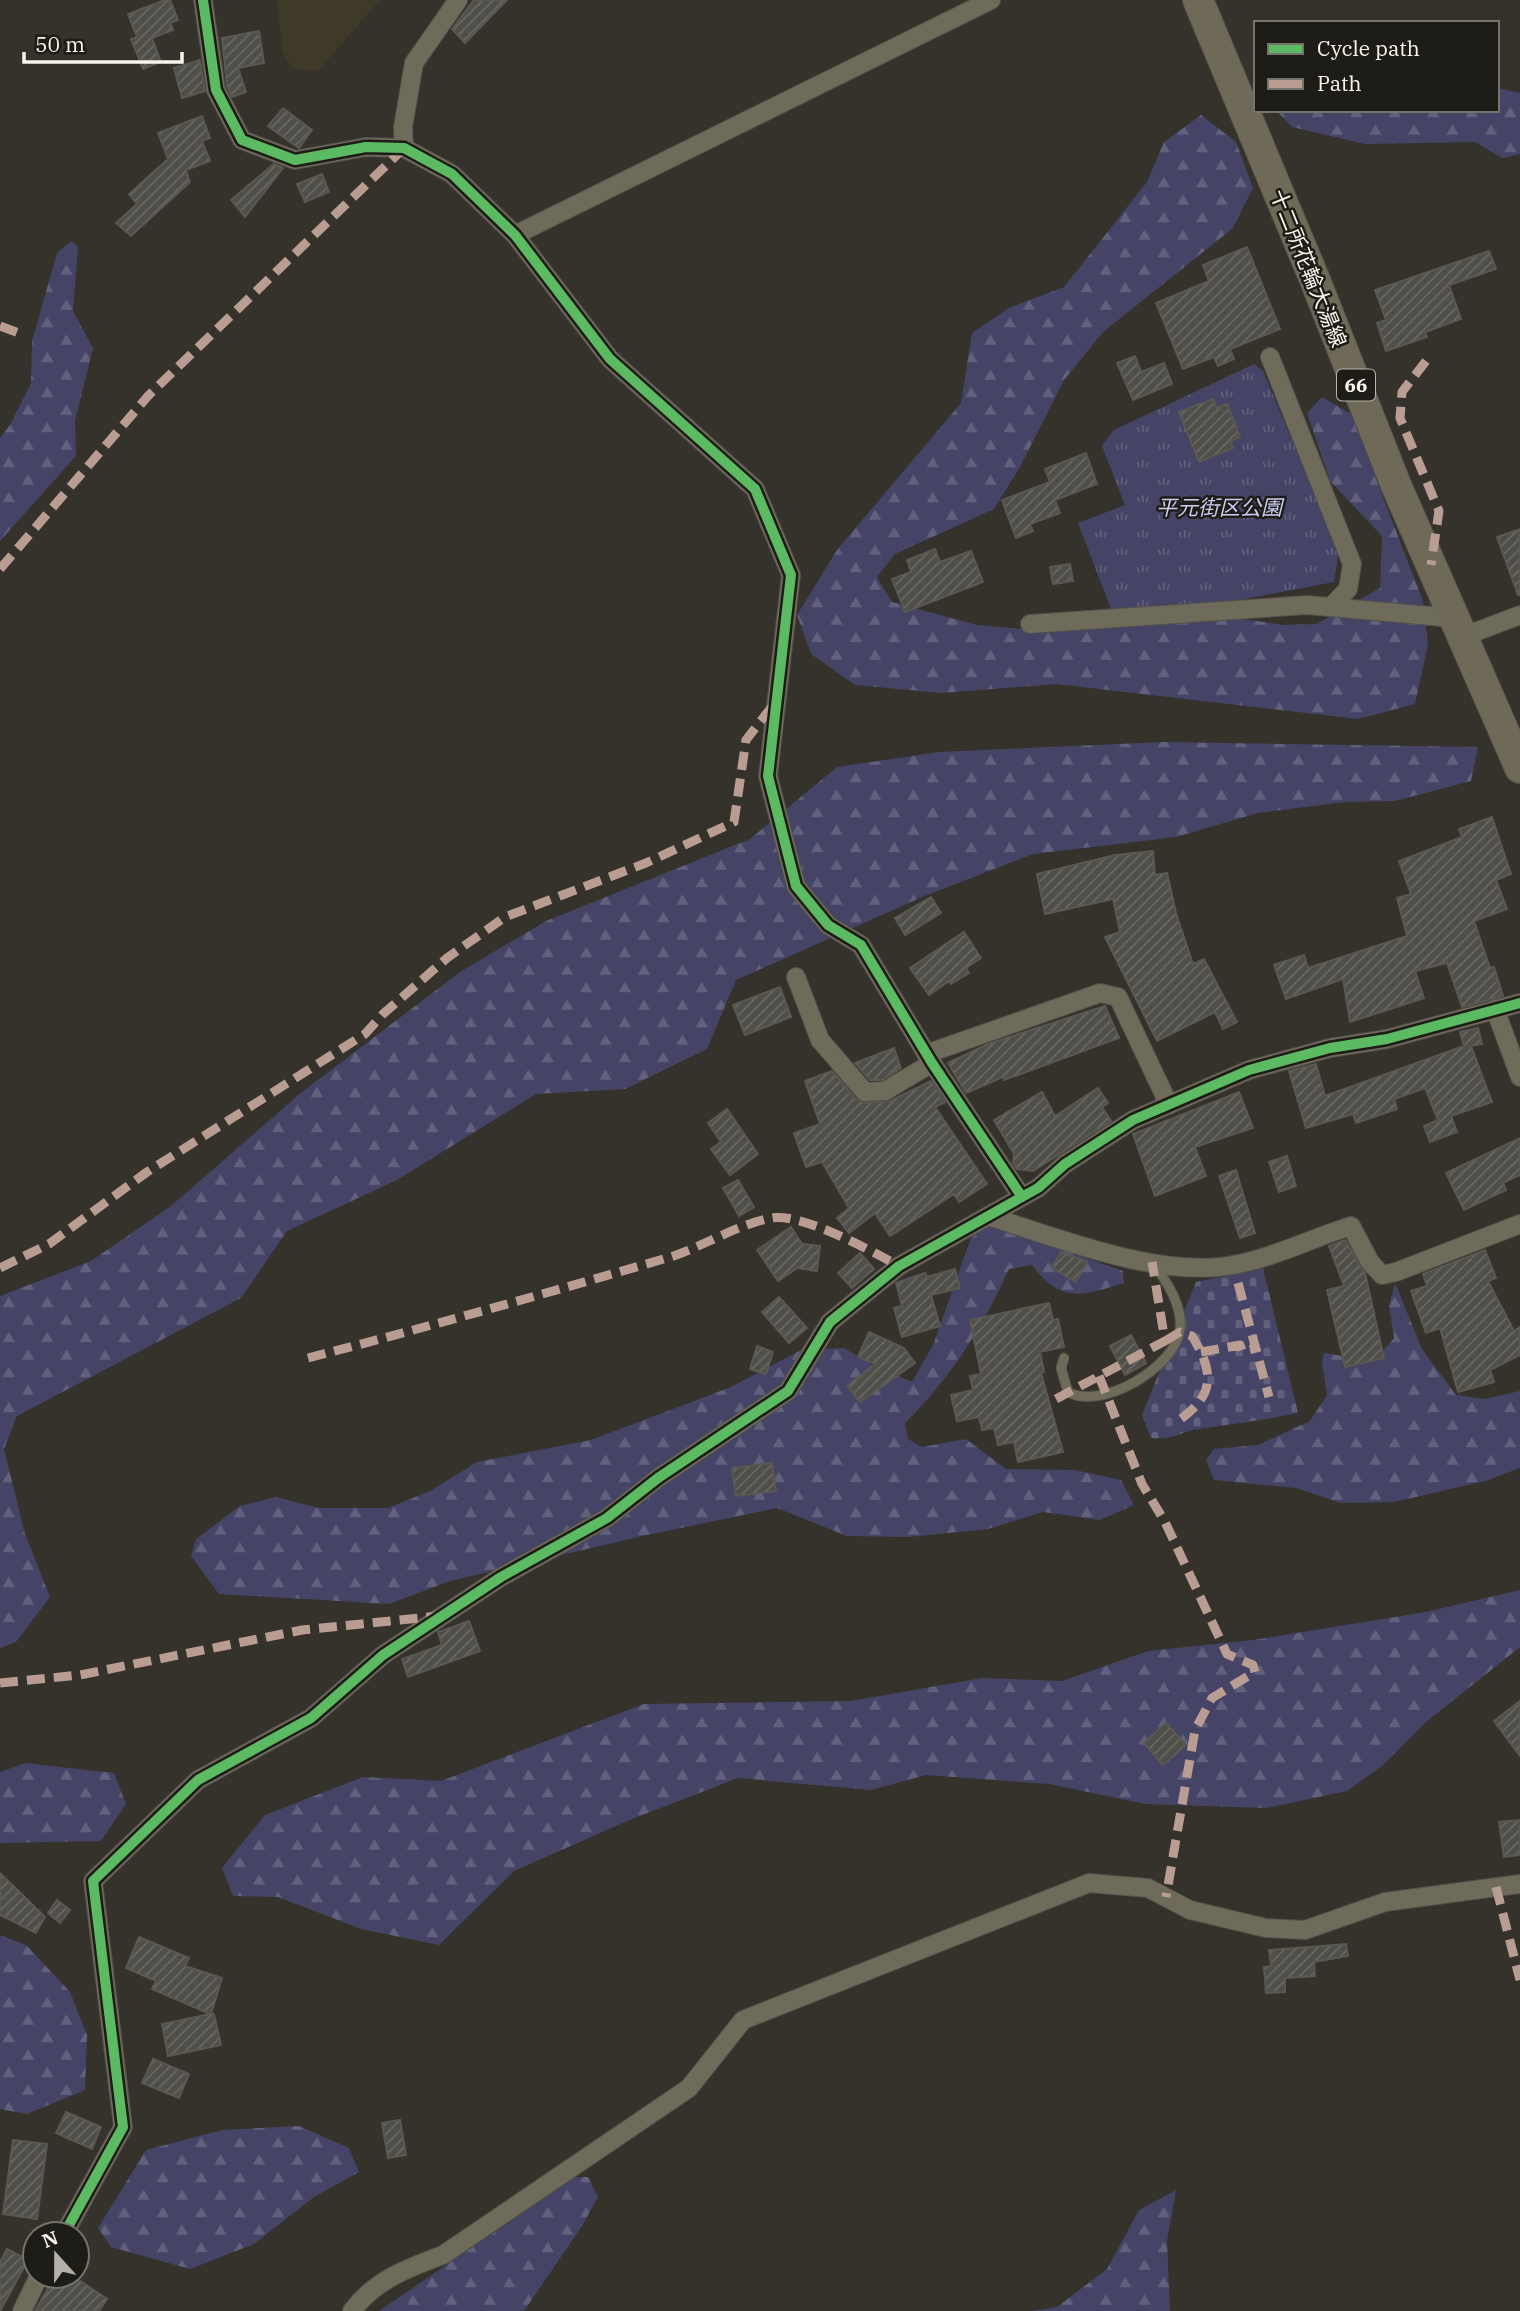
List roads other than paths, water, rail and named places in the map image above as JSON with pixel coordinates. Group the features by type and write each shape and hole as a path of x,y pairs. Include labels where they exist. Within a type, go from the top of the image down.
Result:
{"main road":[{"name":"十二所花輪大湯線","path":"1198,0 1315,280 1395,485 1520,768"}],"street":[{"path":"204,0 216,90 242,141 295,160 366,147 404,148 452,174 515,235 610,359 755,489 791,575 768,776 796,886 810,907 828,925 862,945 929,1058 1022,1197"},
{"path":"404,148 403,127 414,63 458,0"},
{"path":"515,235 991,0"},
{"path":"1270,357 1352,564 1348,589 1331,607"},
{"path":"1030,624 1307,605 1458,628 1520,615"},
{"path":"796,977 820,1040 865,1092 885,1091 929,1058 1100,993 1118,997 1169,1105"},
{"path":"72,2220 123,2127 93,1881 198,1780 311,1718 383,1656 501,1577 607,1518 658,1478 788,1391 830,1322 899,1266 1022,1197 1133,1121 1249,1070 1330,1048 1387,1039 1520,1003"},
{"path":"1495,1009 1520,1077"},
{"path":"988,1216 1093,1249 1176,1267 1233,1265 1351,1226 1370,1262 1381,1275 1396,1272 1520,1224"},
{"path":"352,2311 365,2294 398,2272 443,2255 690,2088 743,2020 1089,1883 1148,1888 1190,1910 1266,1928 1305,1930 1385,1902 1520,1884"},
{"path":"22,2311 32,2290"}],"lane":[{"path":"1064,1358 1062,1368 1068,1392 1079,1398 1107,1394 1141,1379 1155,1368 1177,1343 1180,1310 1152,1262"}],"park label":[{"name":"平元街区公園","path":"1219,507"}]}
